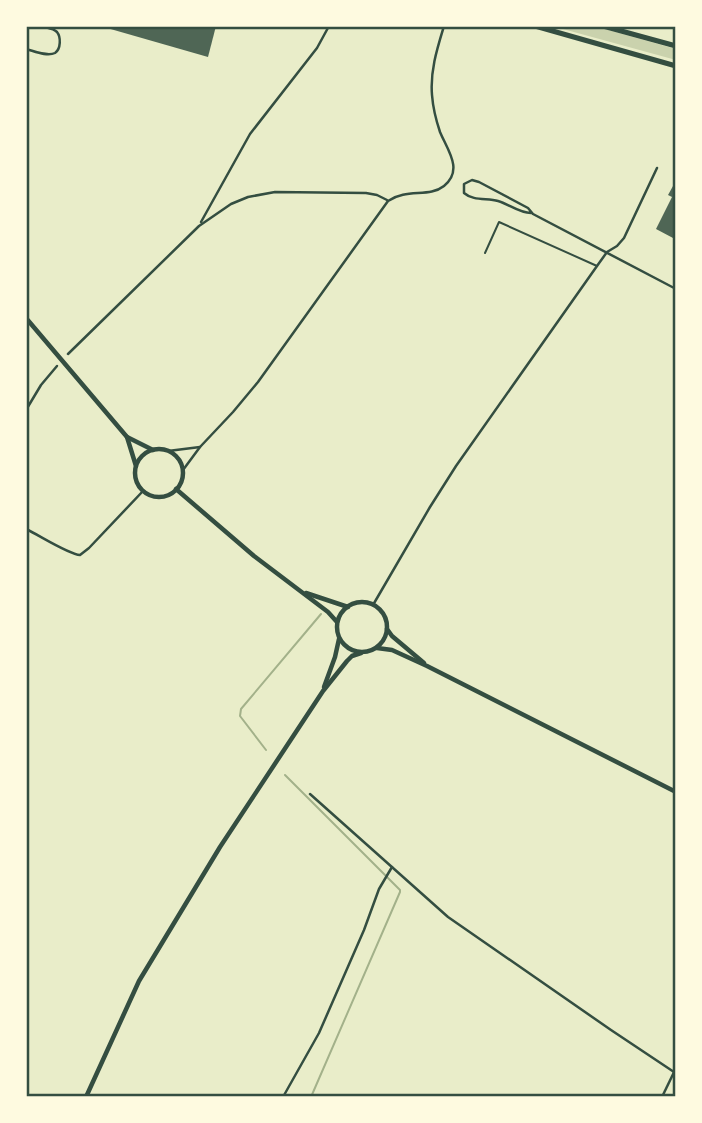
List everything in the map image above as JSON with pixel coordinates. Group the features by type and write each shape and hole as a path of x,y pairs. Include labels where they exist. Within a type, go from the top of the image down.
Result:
{"highway":[{"path":"535,26 676,66"},
{"path":"603,26 676,46"}],"main road":[{"path":"26,318 127,437 153,450"},
{"path":"127,437 136,467 137,482 143,491 160,497 168,495 176,489 183,477 179,461 168,451 160,449 142,456 136,467"},
{"path":"176,489 337,622"},
{"path":"302,592 348,607"},
{"path":"86,1097 139,981 226,837 323,691 347,661 377,648 384,640 386,617 373,605 360,602 348,607 340,616 337,622 339,638 335,657 323,691"},
{"path":"387,629 427,666"},
{"path":"339,638 348,648 361,653"},
{"path":"377,648 392,650 427,666 676,792"}],"street":[{"path":"26,48 50,54 58,49 58,33 41,26"},
{"path":"199,226 250,134 317,48 329,26"},
{"path":"183,470 258,382 388,201 403,194 436,190 444,186 452,174 453,162 437,122 432,87 444,26"},
{"path":"373,605 452,472 607,252 618,246 626,234 657,168"},
{"path":"531,213 528,208 480,182 472,180 464,184 464,193 468,197 498,201 531,213 676,289"},
{"path":"68,354 199,226 231,204 248,197 275,192 366,193 388,201"},
{"path":"26,410 41,385 57,366"},
{"path":"168,451 200,447"},
{"path":"26,529 72,554 80,555 143,491"},
{"path":"310,794 447,917 600,1023 675,1070 662,1097"},
{"path":"283,1097 319,1033 379,889 392,867"}],"lane":[{"path":"485,253 499,222 597,266"}],"green space":[{"path":"552,26 594,26 676,49 676,60"}],"building":[{"path":"100,26 216,26 208,57"},
{"path":"673,186 676,187 676,232 673,238 656,229 672,197 668,195"}],"waterway":[{"path":"266,750 240,716 241,709 321,614"},
{"path":"285,775 400,890 311,1097"}]}
